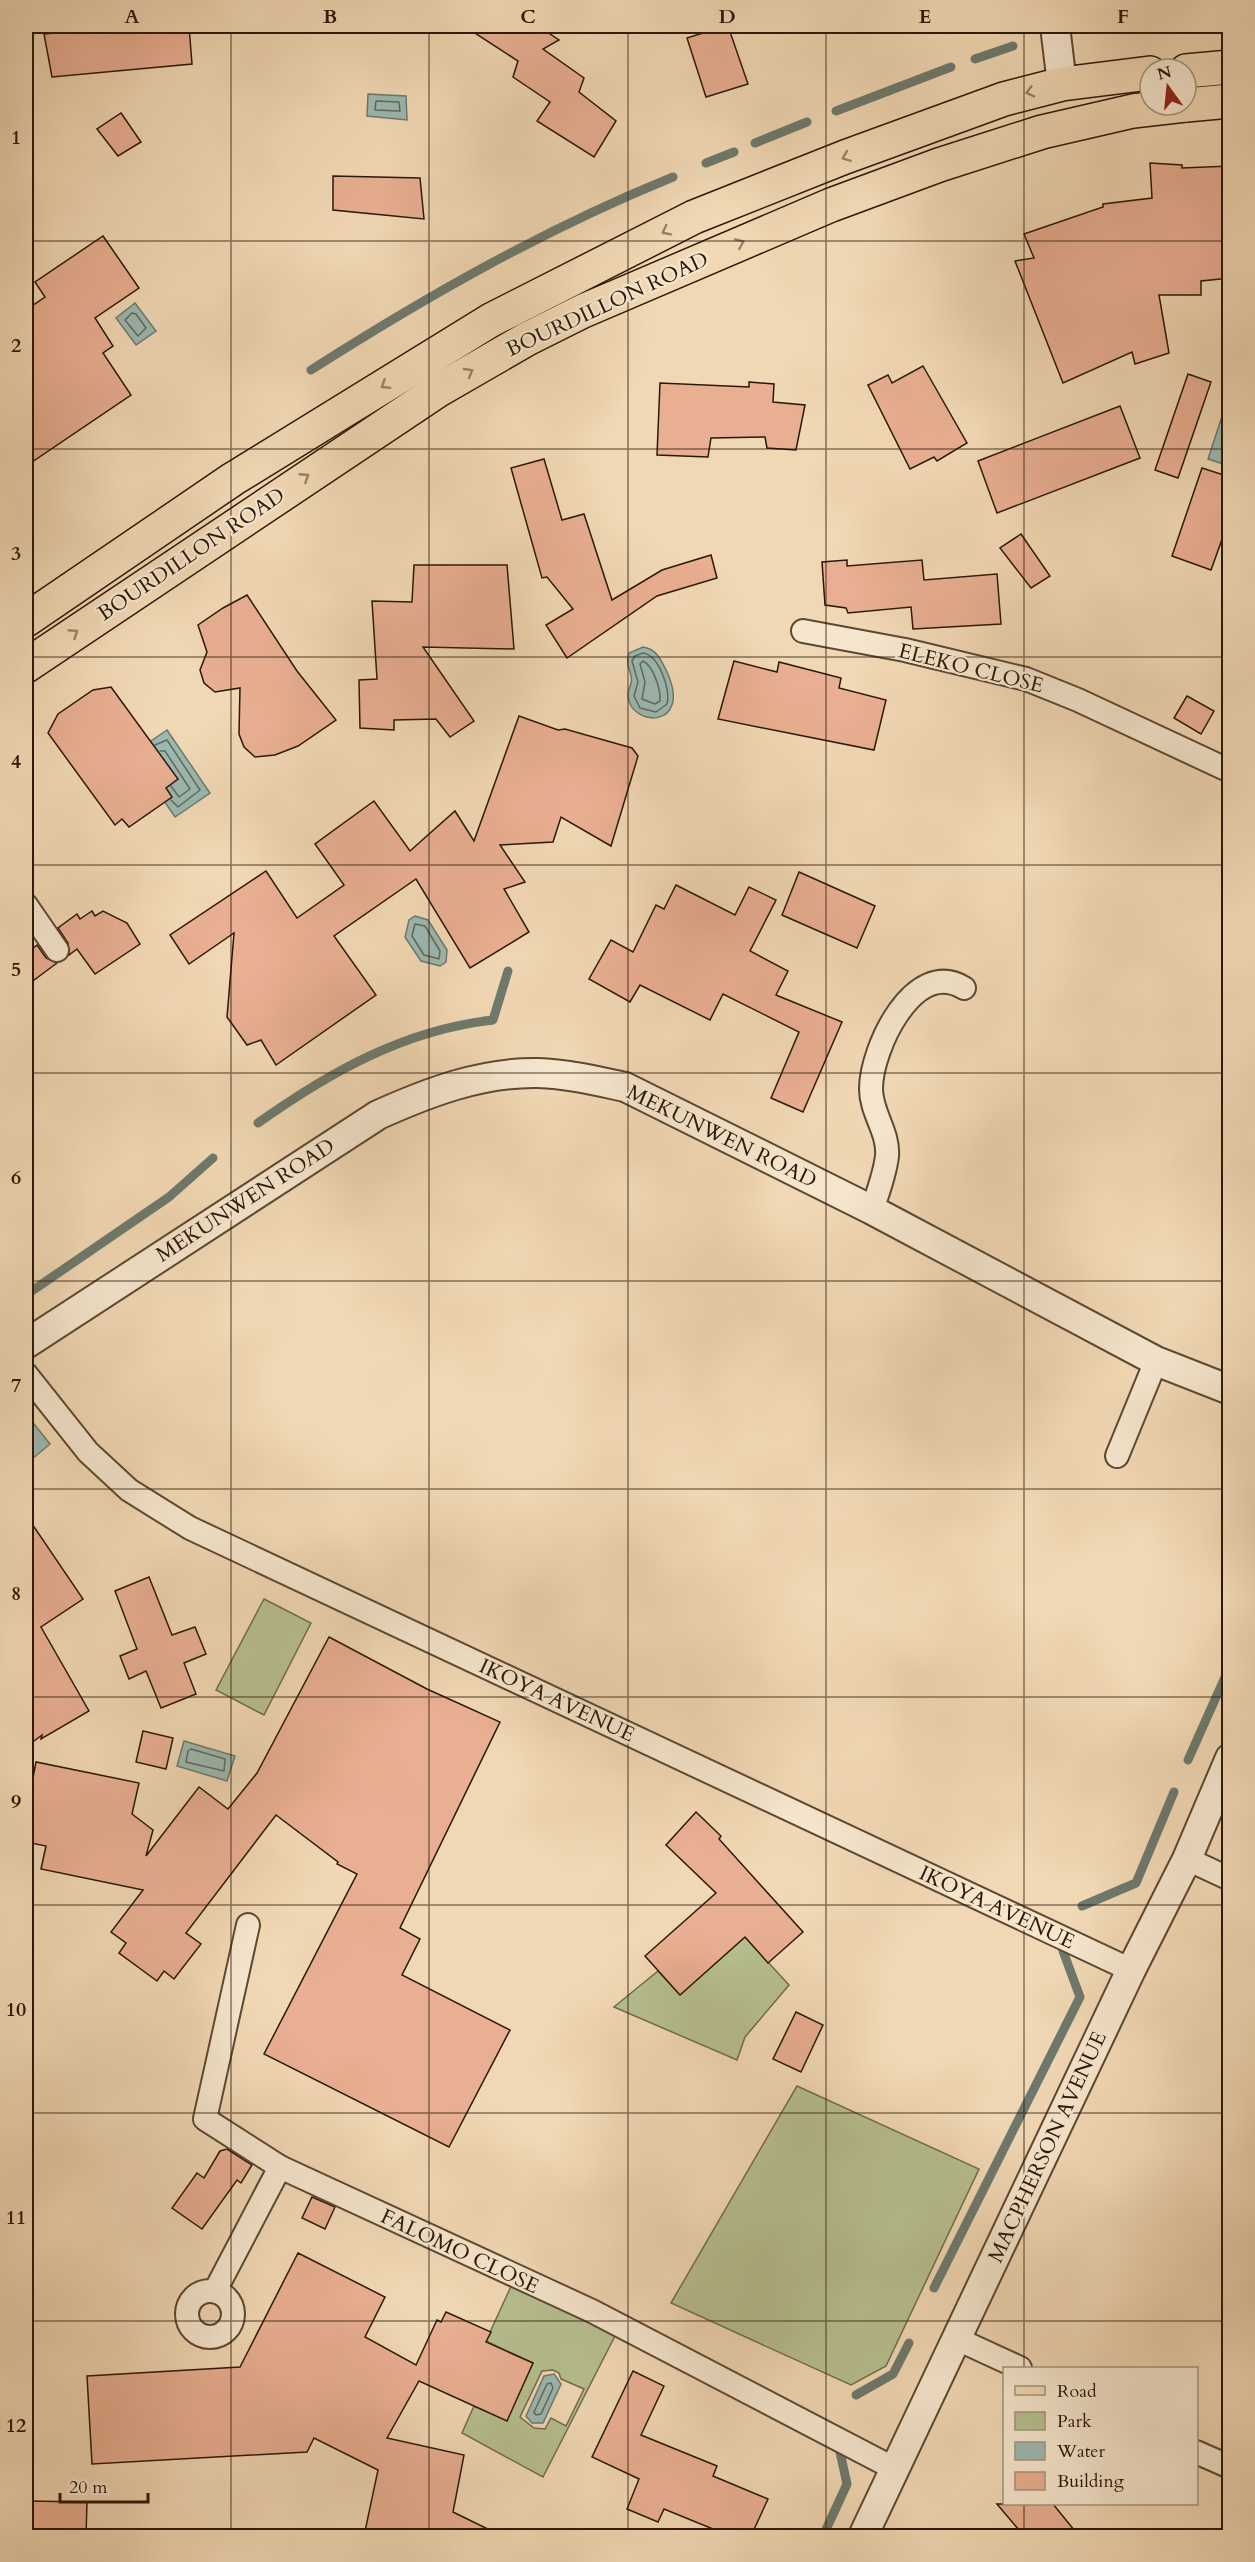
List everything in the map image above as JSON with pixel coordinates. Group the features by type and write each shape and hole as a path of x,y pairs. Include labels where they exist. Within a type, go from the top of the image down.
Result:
{"main road":[{"path":"1198,70 1230,67"},
{"name":"BOURDILLON ROAD","path":"26,620 233,479 491,320 705,213 845,157 1004,99 1062,84 1138,74"},
{"name":"BOURDILLON ROAD","path":"1198,104 1230,101"},
{"name":"BOURDILLON ROAD","path":"26,666 437,391 527,339 583,311 831,205 939,165 1042,132 1138,110"}],"street":[{"path":"1055,26 1062,84"},
{"name":"ELEKO CLOSE","path":"803,631 905,650 1026,679 1069,696 1230,771"},
{"path":"26,905 57,950"},
{"path":"872,1209 887,1156 885,1137 874,1109 871,1091 872,1073 884,1034 908,1001 923,986 940,980 953,981 964,988"},
{"name":"MEKUNWEN ROAD","path":"26,1344 378,1115 422,1095 469,1081 537,1073 588,1079 625,1087 872,1209 1156,1361 1230,1390"},
{"path":"1117,1456 1156,1361"},
{"name":"IKOYA AVENUE","path":"26,1374 96,1459 129,1490 190,1528 1131,1970"},
{"name":"MACPHERSON AVENUE","path":"863,2536 1131,1970 1187,1859 1230,1758"},
{"path":"1187,1859 1230,1880"},
{"name":"FALOMO CLOSE","path":"248,1925 205,2119 280,2167 592,2311 895,2469"},
{"path":"215,2291 280,2167"},
{"path":"957,2339 1018,2367"},
{"path":"1198,2452 1230,2467"}],"green space":[{"path":"264,1599 311,1623 264,1715 216,1690"},
{"path":"745,1937 789,1985 745,2037 737,2060 614,2007 658,1971 680,1995"},
{"path":"797,2086 979,2169 886,2366 851,2385 671,2303"},
{"path":"513,2282 617,2332 543,2477 462,2433 474,2406 507,2420 533,2363 486,2341","holes":["553,2370 559,2373 561,2379 584,2389 566,2426 551,2418 545,2429 534,2428 520,2417 542,2371"]}],"water":[{"path":"368,94 406,96 407,120 367,116"},
{"path":"135,303 156,331 136,345 116,318"},
{"path":"1224,410 1229,411 1229,466 1208,459"},
{"path":"643,647 652,650 660,659 673,691 672,705 667,713 658,717 648,717 639,713 631,706 628,696 632,679 628,662 629,653"},
{"path":"167,730 210,793 175,817 132,754"},
{"path":"415,916 428,920 447,950 446,962 440,966 421,961 405,937 409,920"},
{"path":"26,1414 50,1444 26,1464"},
{"path":"184,1741 235,1756 227,1781 177,1766"},
{"path":"554,2374 561,2384 543,2423 532,2423 526,2416 544,2376"}],"building":[{"path":"129,26 189,26 192,64 52,77 44,34"},
{"path":"464,26 538,26 559,40 543,49 584,78 579,92 616,121 594,157 537,121 550,102 513,77 518,61"},
{"path":"728,26 748,84 706,97 687,38"},
{"path":"121,113 141,142 118,156 97,129"},
{"path":"1150,163 1182,165 1182,168 1230,166 1230,278 1201,281 1201,295 1159,295 1169,353 1135,364 1132,352 1063,383 1015,261 1034,258 1024,234 1103,207 1103,204 1152,198"},
{"path":"333,176 420,178 424,219 333,210"},
{"path":"103,236 139,288 95,318 113,346 103,353 131,395 26,466 26,310 45,297 35,282"},
{"path":"923,366 967,443 937,461 934,457 910,469 868,385 888,375 892,383"},
{"path":"1188,374 1211,382 1178,478 1155,470"},
{"path":"749,382 774,384 773,402 805,405 796,450 767,448 765,437 711,438 708,457 657,455 660,383 749,387"},
{"path":"1120,406 1140,458 997,513 978,461"},
{"path":"544,459 562,520 584,514 612,600 662,570 711,555 717,578 657,596 567,658 546,625 573,609 547,577 542,578 511,468"},
{"path":"1202,468 1230,477 1230,517 1211,570 1172,556"},
{"path":"1021,534 1050,576 1031,588 1000,548"},
{"path":"847,560 847,566 922,560 924,580 997,574 1001,624 913,629 911,607 848,613 846,608 825,605 822,562"},
{"path":"414,565 507,565 514,649 423,647 474,721 450,737 436,719 394,720 394,730 360,728 359,680 377,679 372,601 412,602"},
{"path":"247,595 297,671 336,720 298,746 275,755 255,757 244,747 239,734 240,688 215,692 204,683 200,670 207,652 198,625"},
{"path":"734,661 777,672 779,662 841,678 839,688 886,700 874,750 718,719"},
{"path":"111,687 178,779 166,788 172,797 129,827 122,819 115,825 48,733 58,714 93,690"},
{"path":"1187,696 1214,711 1201,734 1174,718"},
{"path":"519,716 558,730 565,729 632,748 638,756 611,846 561,817 553,842 500,845 525,882 504,889 529,932 470,968 416,879 334,936 376,995 276,1065 261,1040 247,1045 227,1017 234,933 189,964 170,935 266,871 297,918 344,885 315,844 374,801 410,851 455,811 474,841"},
{"path":"799,872 875,906 857,948 782,915"},
{"path":"676,885 735,915 749,887 776,900 750,951 788,971 776,995 842,1022 803,1112 771,1098 799,1032 723,994 710,1020 640,985 630,1002 589,979 611,940 633,952 656,905 664,909"},
{"path":"92,911 95,916 103,911 127,923 140,944 95,974 77,949 69,955 68,943 58,928 77,914 80,919"},
{"path":"37,945 46,958 57,963 26,986 26,954"},
{"path":"26,1515 83,1599 41,1627 89,1711 41,1739 42,1735 26,1747"},
{"path":"149,1577 172,1635 195,1627 206,1654 184,1663 196,1694 161,1708 146,1671 129,1679 120,1656 137,1649 115,1591"},
{"path":"329,1637 427,1689 500,1722 400,1928 420,1939 402,1975 510,2030 449,2147 264,2054 357,1874 337,1864 338,1862 276,1815 186,1933 201,1944 174,1979 164,1971 157,1981 119,1953 126,1943 111,1932 143,1890 41,1869 46,1846 26,1842 26,1814 36,1762 139,1783 132,1814 153,1830 146,1856 199,1787 228,1809 257,1773"},
{"path":"143,1731 173,1738 166,1769 136,1762"},
{"path":"696,1812 721,1836 719,1839 803,1932 768,1963 745,1937 680,1995 645,1956 716,1893 666,1845"},
{"path":"796,2012 823,2025 801,2072 773,2059"},
{"path":"227,2149 252,2165 241,2183 237,2180 202,2229 172,2208 197,2173 204,2178 220,2151"},
{"path":"312,2197 335,2207 325,2229 302,2218"},
{"path":"298,2253 385,2297 365,2337 416,2365 437,2320 441,2322 446,2312 491,2332 486,2342 533,2363 507,2421 419,2381 387,2438 464,2455 453,2512 502,2536 364,2536 378,2470 314,2438 307,2452 92,2464 87,2376 240,2367"},
{"path":"633,2371 664,2386 641,2435 717,2466 713,2476 768,2499 751,2536 730,2536 664,2509 658,2522 627,2509 639,2479 592,2457"},
{"path":"26,2501 87,2502 86,2536 26,2536"},
{"path":"997,2504 1054,2505 1079,2536 1024,2536"}],"waterway":[{"path":"975,59 1013,46"},
{"path":"836,111 951,67"},
{"path":"755,143 807,122"},
{"path":"706,163 734,152"},
{"path":"311,370 398,316 487,265 625,197 673,177"},
{"path":"258,1123 313,1087 369,1056 429,1033 493,1020 508,971"},
{"path":"26,1295 169,1197 213,1158"},
{"path":"1188,1760 1230,1666"},
{"path":"1082,1906 1136,1883 1174,1792"},
{"path":"934,2288 1080,1997 1063,1951"},
{"path":"856,2395 893,2374 909,2343"},
{"path":"823,2536 847,2484 838,2443"}]}
